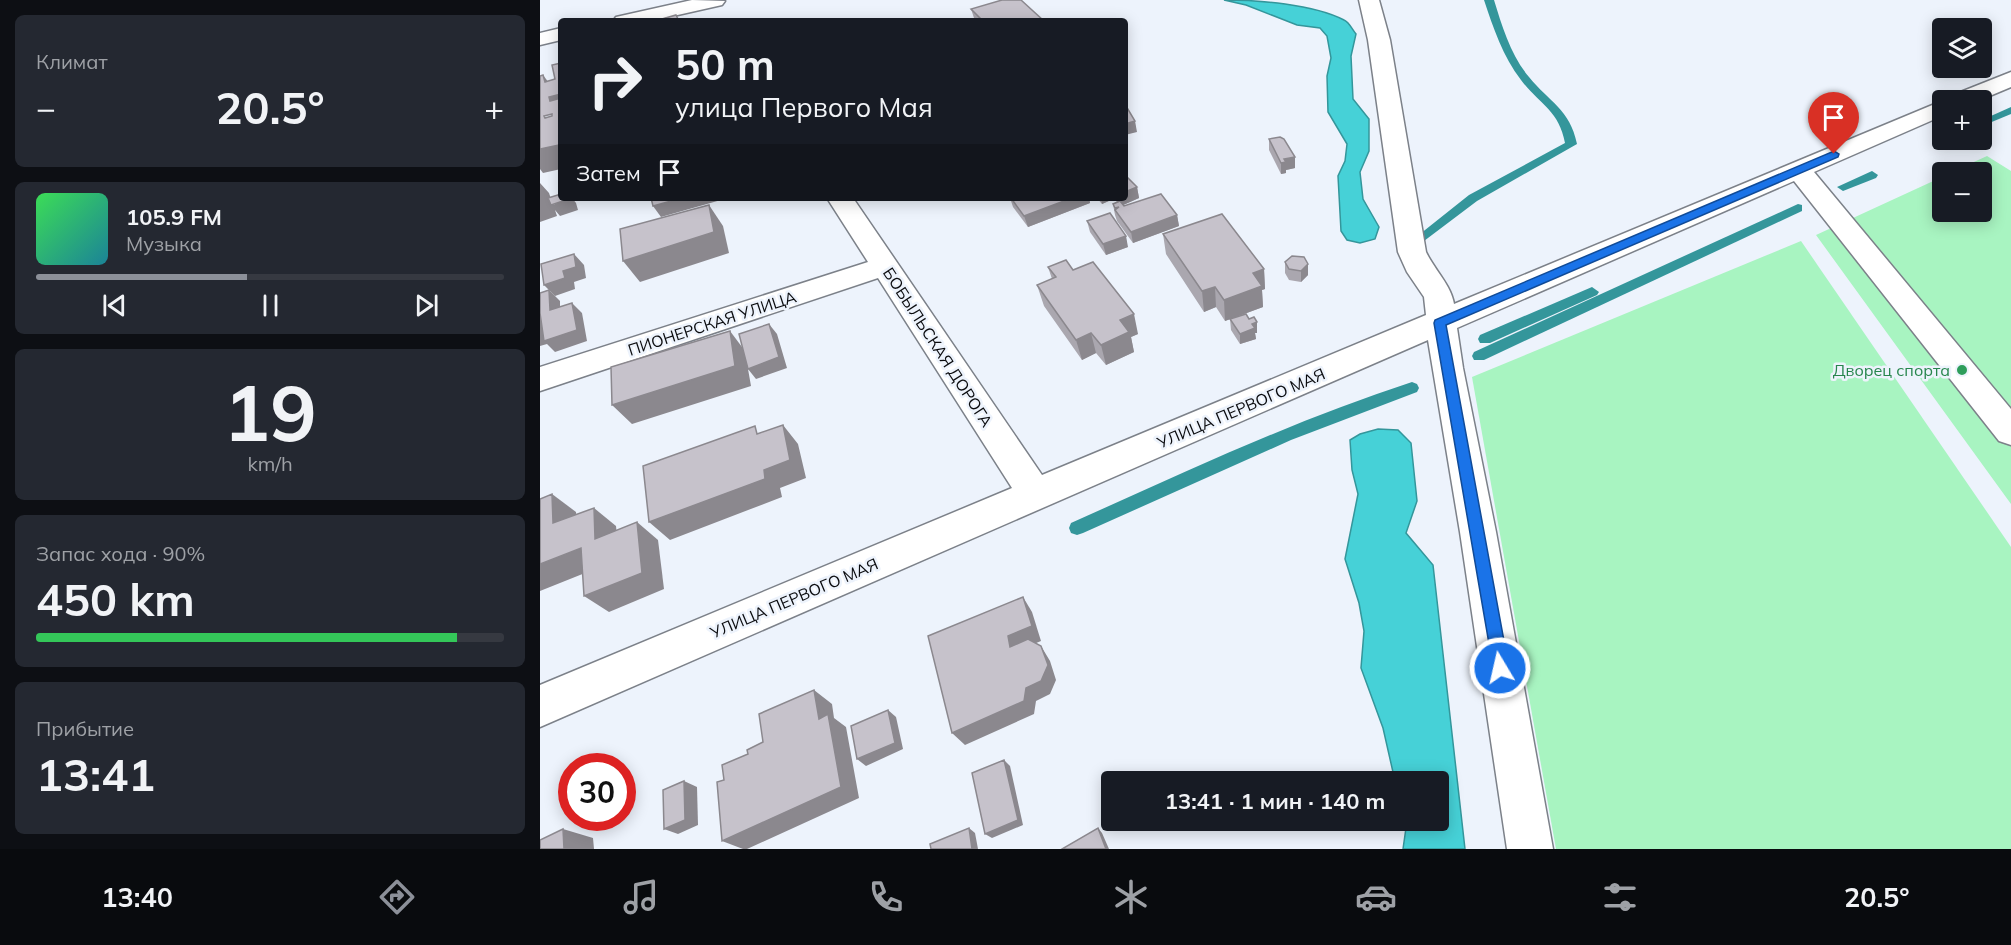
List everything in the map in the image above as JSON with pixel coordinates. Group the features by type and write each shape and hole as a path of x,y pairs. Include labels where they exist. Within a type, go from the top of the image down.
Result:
{"street":[{"path":"1369,0 1379,40 1412,252 1421,273 1438,295 1440,323 1478,531 1530,849"},
{"path":"641,18 718,5"},
{"path":"540,39 558,35"},
{"path":"1985,90 2011,79"},
{"name":"УЛИЦА ПЕРВОГО МАЯ","path":"540,706 1932,112"},
{"path":"1798,170 2011,432"},
{"name":"БОБЫЛЬСКАЯ ДОРОГА","path":"846,201 885,266 1036,495"},
{"name":"ПИОНЕРСКАЯ УЛИЦА","path":"540,380 885,266"}],"green space":[{"name":"Дворец спорта","path":"1987,156 2011,171 2011,504 1816,235 1932,182 1932,222 1992,222 1992,162 1974,162"},
{"path":"1801,241 2011,547 2011,849 1556,849 1472,377"}],"water":[{"path":"1224,0 1269,2 1317,10 1346,21 1356,34 1351,56 1353,99 1369,119 1369,151 1360,172 1363,199 1379,227 1375,239 1360,243 1347,240 1341,231 1338,176 1345,161 1347,144 1328,112 1327,76 1331,58 1327,36 1320,28 1297,25 1246,5"},
{"path":"1378,429 1398,430 1411,443 1417,501 1406,533 1433,565 1465,849 1403,849 1406,831 1449,831 1449,771 1393,771 1383,728 1361,668 1364,631 1359,603 1345,559 1358,494 1352,470 1350,440 1360,434"}],"building":[{"path":"1002,0 1021,0 1041,18 980,18 971,9"},
{"path":"558,64 558,95 549,97 550,101 558,99 558,145 540,149 540,76 543,75 545,82 555,79 552,65"},
{"path":"1128,109 1135,121 1128,123"},
{"path":"1280,137 1284,139 1295,157 1284,159 1286,162 1281,163 1269,139"},
{"path":"1128,178 1137,187 1128,191"},
{"path":"1161,194 1177,215 1131,232 1115,210 1119,207 1115,208 1113,204 1120,201 1124,206"},
{"path":"558,195 558,201 563,201 551,205 548,198"},
{"path":"652,201 671,201 653,206"},
{"path":"1013,201 1064,201 1024,216"},
{"path":"709,205 714,232 623,261 620,229"},
{"path":"1110,213 1126,236 1103,244 1087,221"},
{"path":"1222,214 1264,269 1253,273 1262,286 1224,300 1215,287 1202,291 1163,234"},
{"path":"574,254 576,267 563,271 565,278 544,285 541,264"},
{"path":"1292,256 1304,257 1308,264 1301,271 1289,269 1285,262"},
{"path":"1066,260 1073,270 1093,262 1134,314 1120,320 1129,332 1101,345 1091,333 1076,340 1037,285 1056,277 1048,267"},
{"path":"549,290 550,310 572,303 577,330 544,341 540,293"},
{"path":"1246,314 1249,319 1254,317 1257,322 1252,324 1255,328 1240,334 1230,319"},
{"path":"769,324 779,357 748,369 739,334"},
{"path":"730,331 735,366 612,405 611,367"},
{"path":"783,425 790,460 764,470 765,479 649,522 643,466 755,426 757,434"},
{"path":"552,494 553,523 594,508 595,539 637,522 642,573 584,596 581,548 540,564 540,499"},
{"path":"1023,597 1032,626 1008,636 1010,647 1028,639 1041,646 1048,665 1041,681 1026,688 1024,701 952,733 928,636"},
{"path":"814,690 819,719 828,714 841,787 722,841 717,782 724,780 722,765 748,754 747,750 763,742 759,714"},
{"path":"888,710 895,743 857,759 851,726"},
{"path":"1004,760 1018,820 985,834 972,773"},
{"path":"684,781 685,820 664,829 663,790"},
{"path":"969,828 972,849 931,849 930,844"},
{"path":"1098,828 1106,849 1062,849"},
{"path":"563,831 564,849 540,849 540,840"}],"waterway":[{"path":"1424,237 1473,198 1571,144 1564,120 1518,69 1509,53 1489,0"},
{"path":"1992,119 2011,110"},
{"path":"1843,187 1872,175"},
{"path":"1479,356 1798,208"},
{"path":"1485,339 1592,292"},
{"path":"1077,528 1285,436 1412,388"}],"place":[{"name":"Дворец спорта","path":"1962,370"}],"route":[{"path":"1500,668 1440,323 1834,154"}]}
